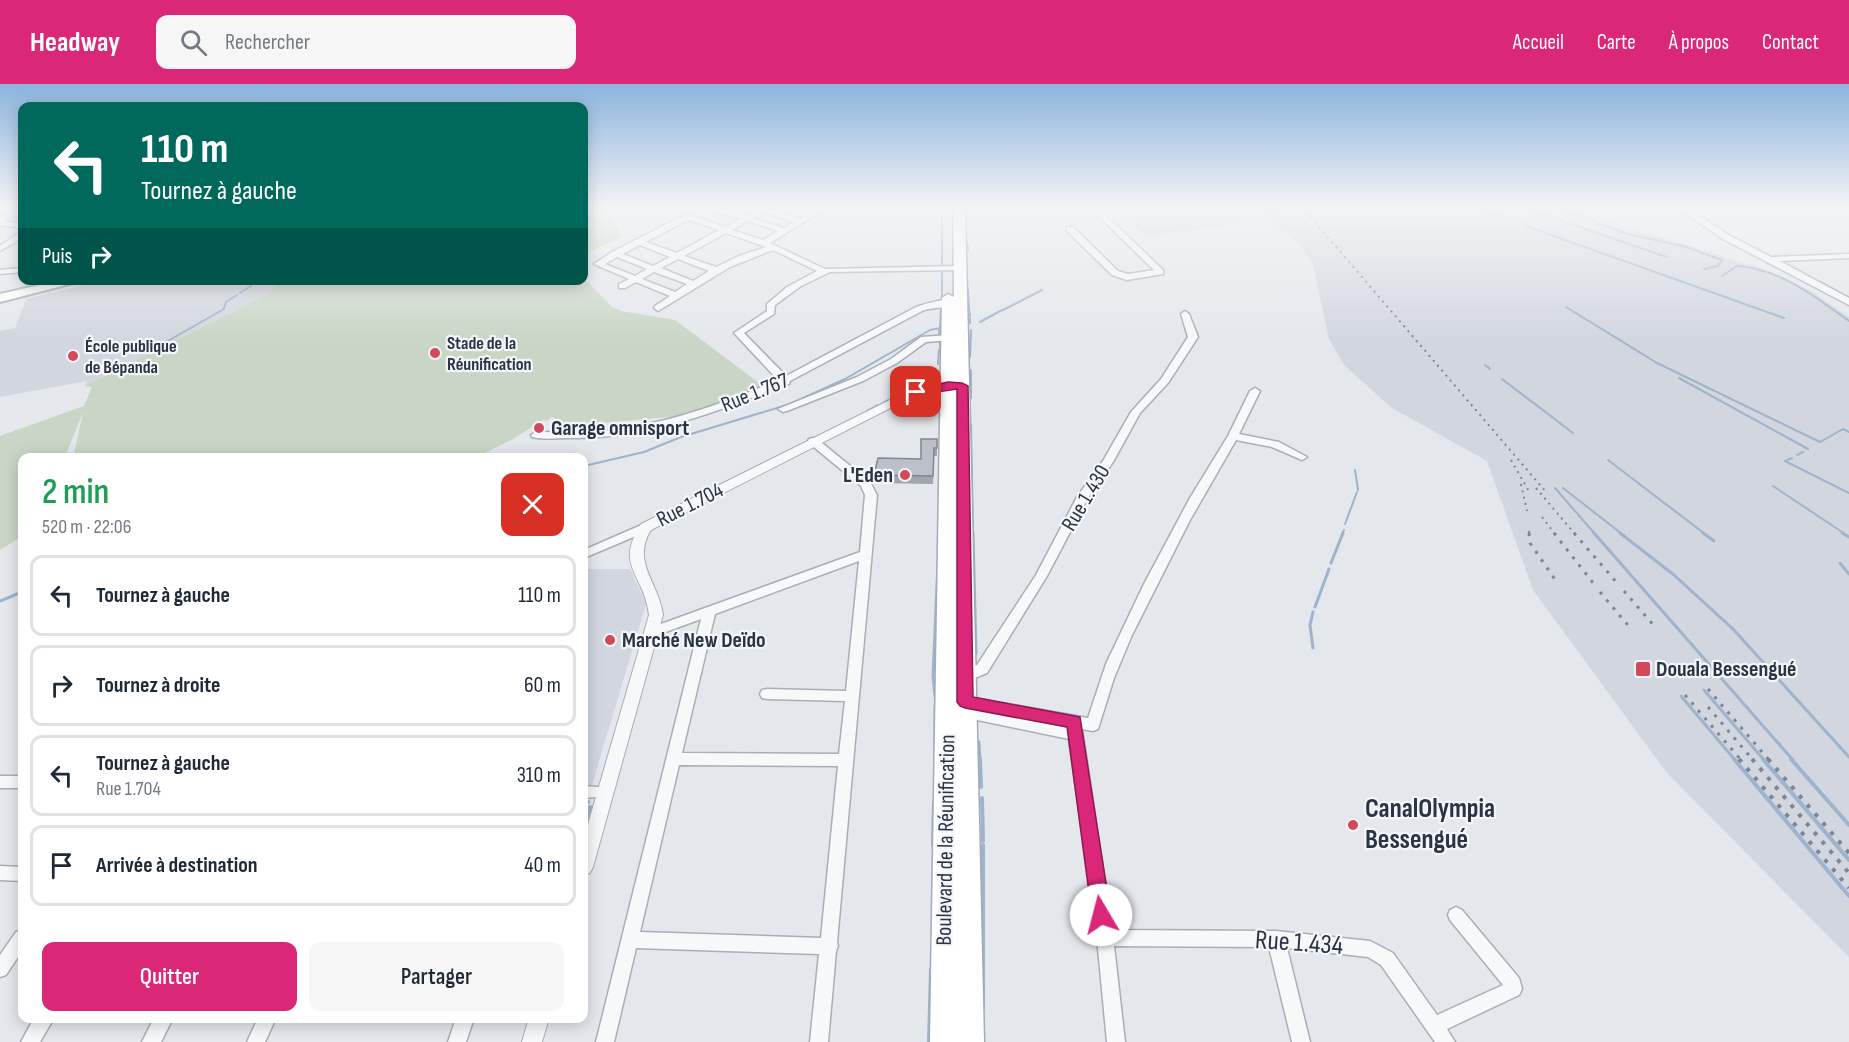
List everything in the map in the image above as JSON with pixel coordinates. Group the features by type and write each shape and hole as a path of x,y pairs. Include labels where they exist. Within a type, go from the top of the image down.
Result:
{"main road":[{"path":"953,252 965,677 956,705 970,1042"},
{"path":"954,268 955,252"},
{"path":"0,298 58,285"},
{"name":"Boulevard de la Réunification","path":"944,1042 956,705 955,386 948,338 954,303"}],"street":[{"path":"619,252 598,264 676,295"},
{"path":"666,252 718,271"},
{"path":"622,286 686,252"},
{"path":"658,308 694,284 754,252"},
{"path":"782,252 822,271"},
{"path":"1093,252 1115,273 1127,277 1160,272 1139,252"},
{"path":"1753,252 1821,285 1849,302"},
{"path":"615,254 694,284"},
{"path":"1767,259 1849,256"},
{"path":"786,382 739,333 771,312 771,304 778,298 822,271 954,268"},
{"path":"0,272 18,270"},
{"name":"Rue 1.767","path":"536,435 581,437 676,422 733,404 786,382 919,309 954,303"},
{"name":"Rue 1.430","path":"965,677 982,669 1041,576 1083,497 1108,462 1136,412 1165,381 1183,356 1193,337 1185,314"},
{"path":"783,409 860,379 894,361 924,339 948,338"},
{"name":"Rue 1.704","path":"588,853 657,615 656,600 634,557 636,541 646,527 813,441 916,392 955,386"},
{"path":"956,705 1075,728 1093,725 1098,701 1120,647 1170,543 1233,436 1255,391"},
{"path":"1233,436 1275,444 1302,457"},
{"path":"813,441 870,489 830,946 819,1042"},
{"path":"588,552 646,527"},
{"path":"652,632 864,555"},
{"path":"606,1042 709,611"},
{"path":"767,694 852,696"},
{"path":"1075,728 1105,938 1116,1042"},
{"path":"673,759 847,760"},
{"path":"0,782 18,782"},
{"path":"588,792 605,792"},
{"path":"0,873 18,874"},
{"path":"1435,1025 1513,989 1513,984 1456,915"},
{"name":"Rue 1.434","path":"1105,938 1276,939 1378,951 1387,958 1446,1042"},
{"path":"1276,939 1301,1042"},
{"path":"629,940 830,946"},
{"path":"0,969 18,944"},
{"path":"30,1042 42,1023"},
{"path":"151,1042 161,1023"},
{"path":"256,1042 265,1023"},
{"path":"457,1042 463,1023"},
{"path":"532,1042 538,1023"}],"shaded area":[{"path":"1305,252 1708,252 1760,268 1811,291 1849,317 1849,957 1667,773 1533,590 1487,461 1392,408 1344,365 1329,339 1313,264"},
{"name":"École publique de Bépanda","path":"86,285 274,285 264,296 85,386 87,381 0,397 0,331 15,328 26,299"},
{"name":"Marché New Deïdo","path":"588,569 630,569 646,604 592,785 588,785"}],"green space":[{"name":"Stade de la Réunification","path":"588,282 612,307 621,311 675,320 763,386 682,416 601,423 588,432 552,417 484,453 74,453 83,412 67,453 18,453 18,539 0,550 0,436 84,406 92,387 85,386 264,296 275,285 588,285"}],"building":[{"path":"921,439 937,439 937,448 934,448 933,476 874,475 878,458 921,459"}],"waterway":[{"path":"942,252 942,267"},
{"path":"1598,252 1784,318"},
{"path":"1652,252 1667,257"},
{"path":"1699,252 1722,260 1718,266 1704,269"},
{"path":"1722,276 1737,266 1768,272 1796,285 1849,321"},
{"path":"942,269 942,303"},
{"path":"1821,282 1849,298"},
{"path":"240,293 251,286"},
{"path":"968,290 970,316"},
{"path":"1003,310 1042,290"},
{"path":"224,308 226,302 237,295"},
{"path":"1566,307 1657,363 1820,442 1843,429 1849,432"},
{"path":"940,327 941,308"},
{"path":"166,342 224,309"},
{"path":"980,322 1002,310"},
{"path":"970,318 970,323"},
{"path":"588,465 644,452 681,437 790,404 845,379 930,330 940,328"},
{"path":"939,330 940,348"},
{"path":"970,357 971,330"},
{"path":"938,364 939,350"},
{"path":"1485,365 1490,369"},
{"path":"971,370 971,388"},
{"path":"912,388 933,377 935,372"},
{"path":"1679,378 1808,449"},
{"path":"1502,379 1573,433"},
{"path":"971,389 971,398"},
{"path":"881,404 888,400"},
{"path":"867,411 878,405"},
{"path":"971,425 973,534"},
{"path":"1797,455 1803,452"},
{"path":"1792,458 1785,461 1849,493"},
{"path":"1608,460 1705,534"},
{"path":"1355,470 1358,490"},
{"path":"1773,486 1845,534"},
{"path":"1555,488 1595,534"},
{"path":"1563,488 1622,534"},
{"path":"1345,524 1357,492"},
{"path":"1342,534 1344,530"},
{"path":"973,533 976,653"},
{"path":"1331,563 1343,533"},
{"path":"1594,533 1793,760"},
{"path":"1620,533 1674,575 1733,629 1849,757"},
{"path":"1703,533 1714,541"},
{"path":"1842,533 1849,537"},
{"path":"936,705 933,676 938,563"},
{"path":"1840,563 1849,574"},
{"path":"1315,607 1329,569"},
{"path":"0,601 18,594"},
{"path":"1313,612 1310,625 1313,648"},
{"path":"1704,690 1764,760"},
{"path":"1681,696 1735,760"},
{"path":"935,706 935,756"},
{"path":"979,742 980,760"},
{"path":"980,759 981,787"},
{"path":"1734,759 1849,896"},
{"path":"1763,759 1849,860"},
{"path":"1791,759 1849,825"},
{"path":"982,798 983,841"},
{"path":"933,845 934,803"},
{"path":"588,815 590,807"},
{"path":"983,845 983,1010"},
{"path":"929,1042 931,969"}],"railway":[{"path":"1340,252 1546,492"},
{"path":"1511,460 1530,493"},
{"path":"1521,484 1527,511"},
{"path":"1536,488 1575,534"},
{"path":"1542,517 1555,534"},
{"path":"1529,533 1530,543 1556,581"},
{"path":"1554,533 1594,584"},
{"path":"1574,533 1618,584"},
{"path":"1624,591 1656,628"},
{"path":"1600,592 1632,630"},
{"path":"1708,689 1769,760"},
{"path":"1685,695 1741,760"},
{"path":"1708,707 1753,760"},
{"path":"1739,759 1849,888"},
{"path":"1752,759 1849,873"},
{"path":"1768,759 1849,853"}],"place":[{"name":"Stade de la Réunification","path":"435,353"},
{"name":"École publique de Bépanda","path":"73,356"},
{"name":"Garage omnisport","path":"539,428"},
{"name":"L'Eden","path":"905,475"},
{"name":"Marché New Deïdo","path":"610,640"},
{"name":"Douala Bessengué","path":"1643,669"},
{"name":"CanalOlympia Bessengué","path":"1353,825"}],"route":[{"path":"916,392 924,389 962,386 965,702 1074,722 1101,915"}]}
